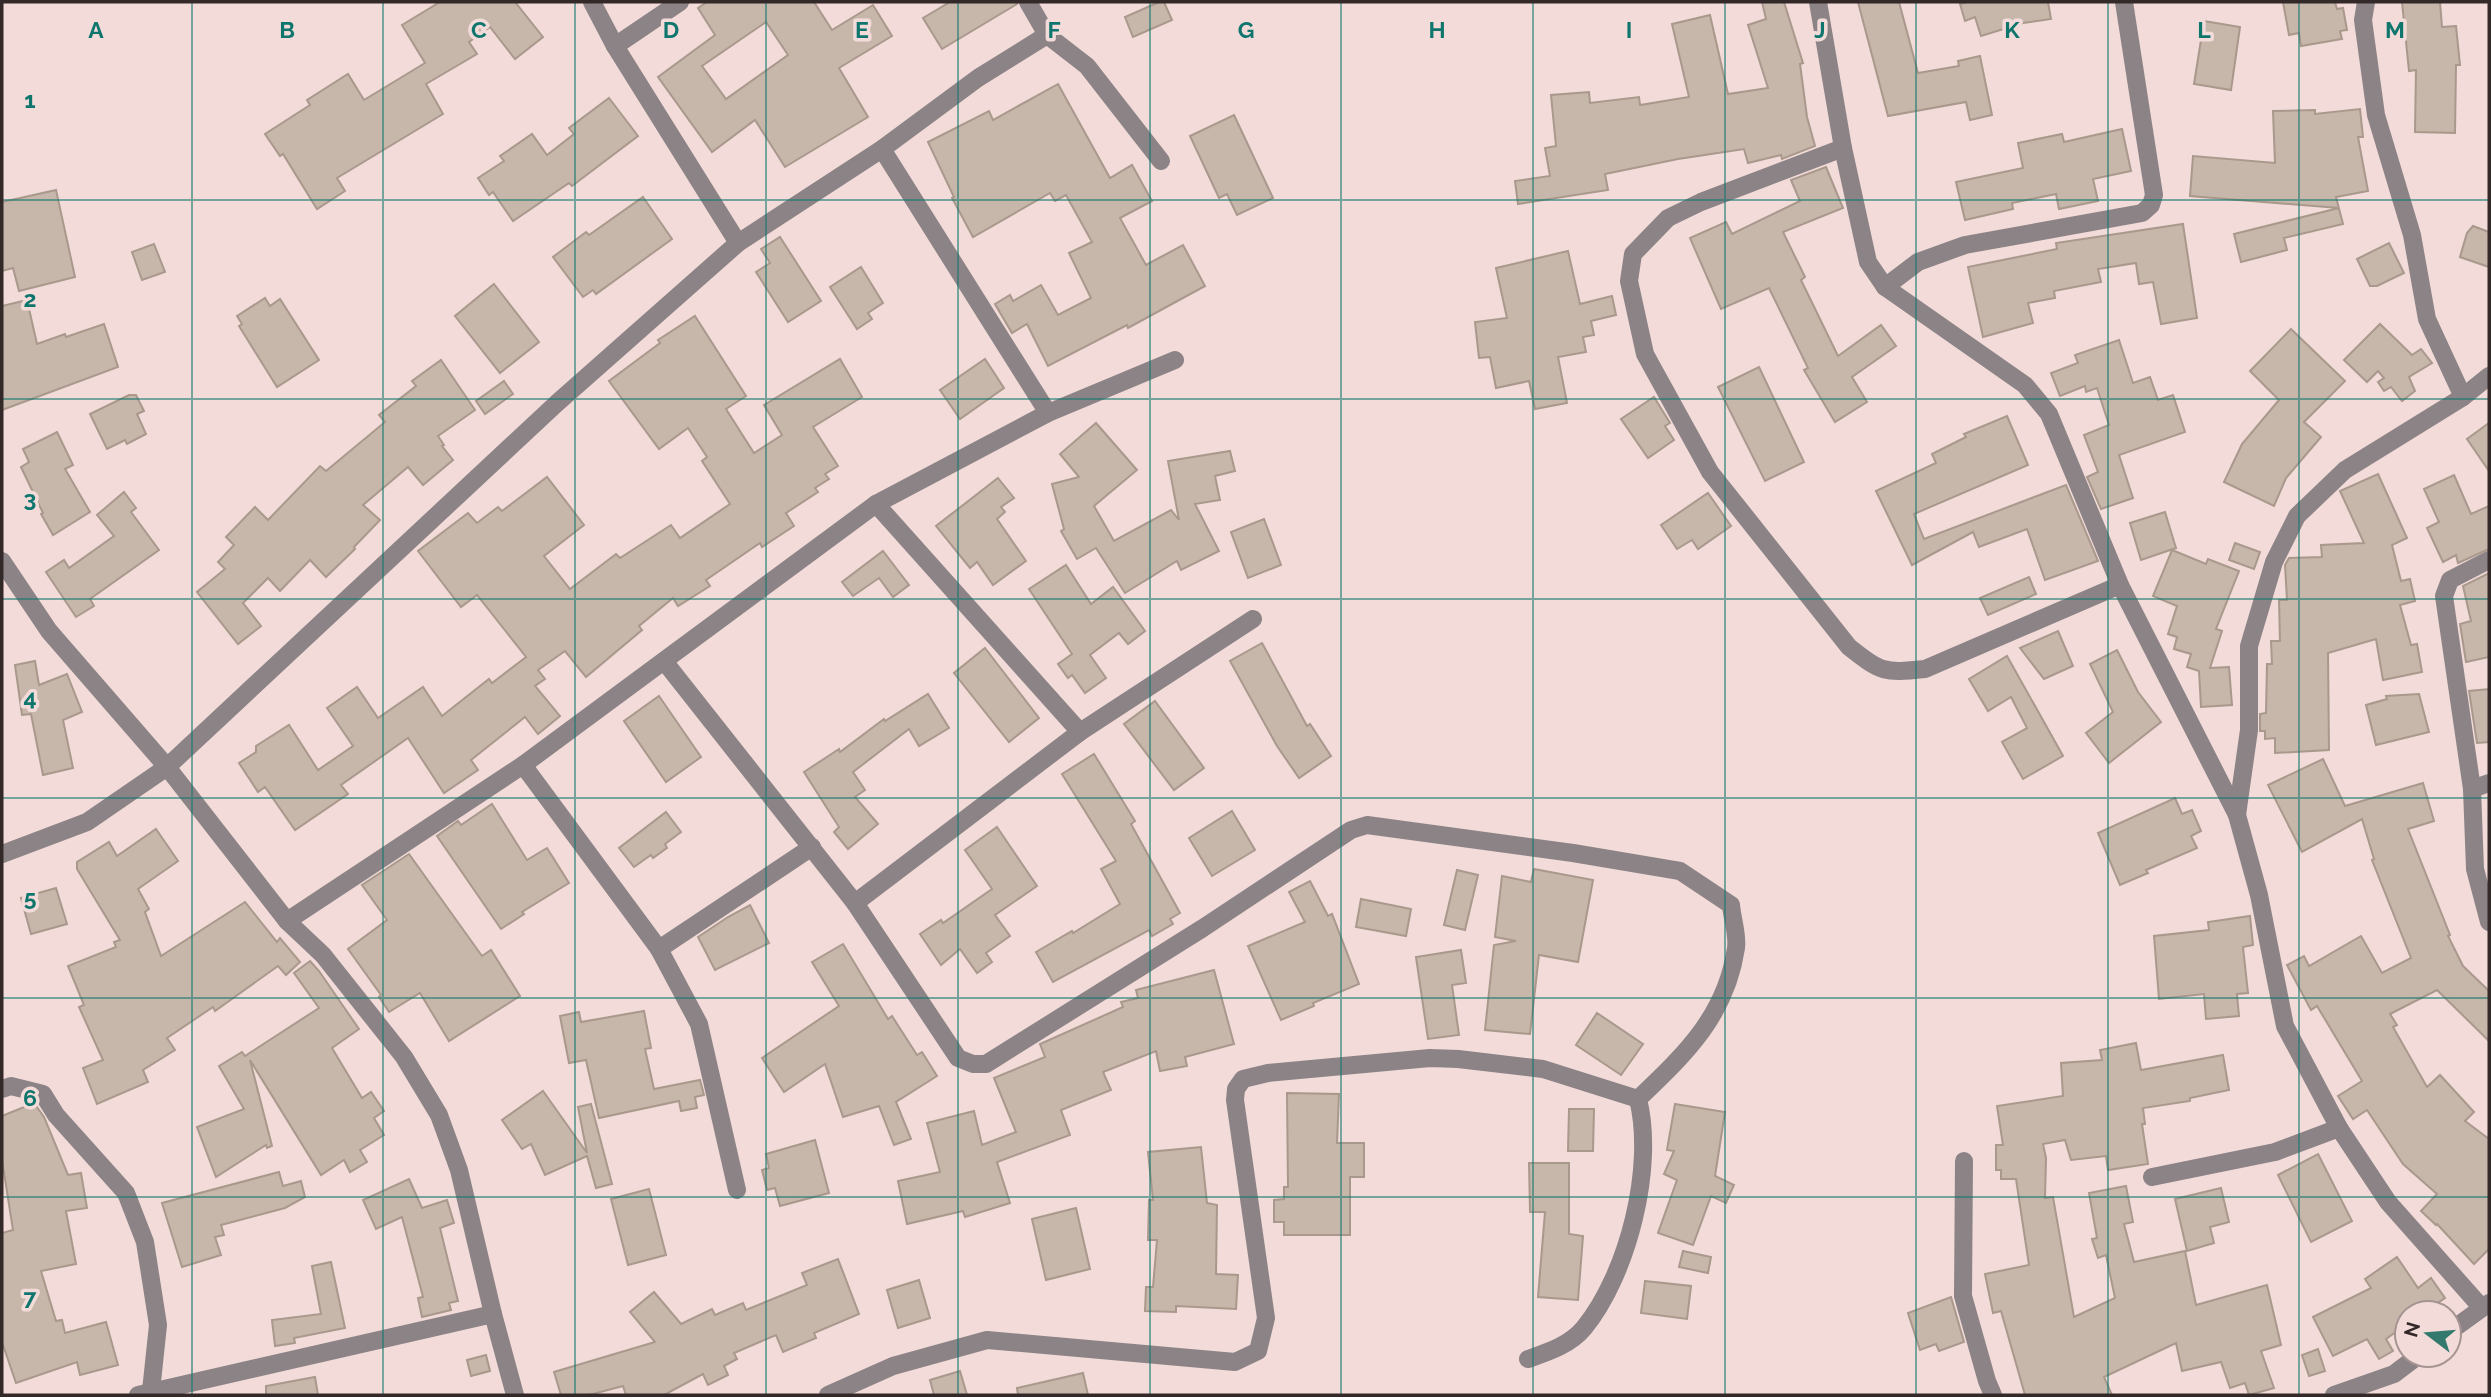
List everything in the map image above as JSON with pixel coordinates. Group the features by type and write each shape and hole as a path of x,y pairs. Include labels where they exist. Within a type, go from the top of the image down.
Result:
{"street":[{"path":"592,2 615,46 738,243"},
{"path":"615,46 680,2"},
{"path":"1028,2 1047,35 1087,66 1161,161"},
{"path":"1818,2 1843,148 1868,262 1885,287 2025,385 2049,414 2120,584 2237,815 2259,895 2285,1026 2339,1128 2388,1202 2485,1306 2463,1322"},
{"path":"1885,287 1919,262 1965,245 2142,214 2151,205 2154,195 2124,2"},
{"path":"2366,2 2363,20 2376,115 2412,235 2427,319 2463,397"},
{"path":"2,855 88,822 167,767 557,403 738,243 883,149 978,78 1047,35"},
{"path":"1843,148 1701,202 1668,218 1633,254 1629,281 1645,354 1710,472 1849,647 1872,665 1892,672 1925,669 2120,584"},
{"path":"883,149 1048,413"},
{"path":"287,921 523,765 876,504 1048,413 1175,360"},
{"path":"2237,815 2249,730 2249,646 2274,562 2297,516 2345,470 2463,397 2489,376"},
{"path":"876,504 1080,732"},
{"path":"2489,560 2449,580 2444,596 2472,789 2475,869 2489,922"},
{"path":"2,561 49,631 167,767 287,921 323,955 404,1057 439,1115 460,1170 493,1314 515,1395"},
{"path":"855,903 1080,732 1253,619"},
{"path":"664,661 855,903 958,1058 973,1064 986,1064 1203,928 1351,830 1367,825 1573,853 1680,871 1731,905 1737,946 1720,1004 1687,1053 1638,1099"},
{"path":"523,765 659,949 699,1024 737,1190"},
{"path":"2472,789 2489,783"},
{"path":"659,949 812,847"},
{"path":"828,1395 893,1366 988,1340 1235,1362 1258,1351 1266,1318 1235,1100 1236,1089 1243,1079 1268,1073 1430,1058 1543,1069 1638,1099"},
{"path":"2,1089 11,1086 43,1094 56,1115 126,1193 145,1242 158,1325 145,1393 493,1314"},
{"path":"1528,1359 1560,1348 1583,1329 1611,1285 1627,1243 1640,1191 1644,1160 1644,1121 1638,1099"},
{"path":"2152,1177 2275,1152 2339,1128"},
{"path":"1964,1161 1963,1296 1993,1395"},
{"path":"2334,1395 2394,1374 2400,1369"}],"building":[{"path":"440,2 515,2 543,37 515,59 490,27 469,42 477,54 426,84 443,114 337,178 345,191 317,209 283,154 280,156 265,134 310,105 307,100 348,74 364,100 425,63 402,25"},
{"path":"707,2 814,2 832,30 873,5 892,36 839,68 868,117 785,167 755,120 712,152 658,77 715,35 698,8","holes":["766,22 788,55 726,99 702,66"]},
{"path":"950,2 1017,4 942,49 923,18"},
{"path":"1164,2 1172,20 1133,37 1125,17"},
{"path":"1762,2 1784,2 1803,63 1800,64 1807,117 1815,146 1782,159 1781,155 1748,163 1744,149 1678,159 1605,174 1608,190 1518,204 1515,181 1550,176 1545,148 1556,146 1551,95 1589,92 1590,103 1639,97 1640,105 1689,97 1672,24 1710,15 1728,94 1768,88 1748,25 1766,19"},
{"path":"1858,2 1899,2 1918,73 1959,66 1958,61 1980,56 1992,115 1970,120 1966,102 1888,116"},
{"path":"2048,2 2051,19 2023,23 1981,36 1975,17 1965,21 1960,4"},
{"path":"2283,2 2335,2 2337,9 2343,8 2347,30 2340,31 2342,39 2301,46 2299,33 2289,35"},
{"path":"2402,2 2440,2 2442,27 2456,26 2460,65 2456,65 2455,133 2415,132 2416,70 2409,71"},
{"path":"2204,21 2240,27 2231,90 2194,84"},
{"path":"1058,84 1110,178 1132,165 1152,201 1120,218 1146,265 1183,245 1205,286 1128,328 1127,325 1048,366 1027,324 1012,333 995,304 1010,295 1013,301 1041,285 1058,315 1091,298 1069,253 1092,242 1066,195 1055,201 1050,193 973,237 952,198 954,197 928,142 989,111 993,120"},
{"path":"609,98 638,136 572,186 569,183 513,221 493,192 489,195 478,178 504,161 500,156 532,134 547,155 574,134 569,128"},
{"path":"2360,109 2363,137 2358,137 2368,191 2336,197 2339,208 2190,196 2193,156 2275,163 2273,111 2315,110 2315,114"},
{"path":"1234,115 1273,198 1237,215 1227,194 1219,198 1190,136"},
{"path":"2122,129 2131,171 2093,179 2098,201 2059,209 2056,194 2012,203 2013,209 1965,220 1956,182 2023,168 2018,143 2062,134 2064,142"},
{"path":"1826,167 1843,208 1783,232 1805,277 1801,280 1838,356 1881,325 1896,346 1852,377 1867,402 1835,422 1804,370 1808,368 1769,288 1721,309 1690,238 1726,222 1732,234 1800,201 1791,180"},
{"path":"56,190 75,277 19,291 13,268 2,271 2,202"},
{"path":"643,197 672,239 596,294 593,290 583,297 553,257 586,232 589,235"},
{"path":"2339,208 2343,224 2284,238 2287,250 2241,262 2234,234"},
{"path":"2183,224 2197,318 2161,324 2153,282 2139,284 2136,263 2098,269 2101,282 2054,291 2055,298 2028,303 2033,323 1983,337 1968,267 2057,249 2056,243"},
{"path":"2473,226 2489,232 2489,267 2460,257 2467,233"},
{"path":"780,237 821,301 788,322 756,272 770,263 761,249"},
{"path":"2389,243 2404,273 2377,286 2370,286 2357,259"},
{"path":"154,244 165,272 142,280 132,252"},
{"path":"1568,251 1580,304 1612,296 1616,315 1591,321 1594,335 1583,337 1586,352 1558,357 1567,403 1535,409 1529,381 1496,388 1490,357 1479,358 1475,322 1507,318 1496,268"},
{"path":"861,267 883,303 868,313 872,319 857,329 830,287"},
{"path":"494,284 539,342 500,373 455,316"},
{"path":"265,298 270,306 280,299 319,360 277,387 239,326 242,324 237,316"},
{"path":"27,300 37,344 104,324 118,367 2,410 2,306"},
{"path":"695,316 746,396 726,409 754,453 782,435 764,405 840,359 862,397 813,427 838,466 825,474 829,479 815,488 818,492 786,513 794,526 762,547 760,543 706,580 710,586 678,606 673,598 639,626 642,630 586,677 565,651 538,670 545,679 535,686 560,716 538,734 525,717 471,760 478,770 444,793 408,738 341,785 348,794 295,830 265,787 258,792 239,763 256,752 256,746 289,725 318,770 353,746 327,708 357,687 378,718 423,687 442,716 489,679 492,683 526,657 477,595 461,607 418,551 468,513 477,523 498,507 502,511 547,477 584,525 544,556 570,589 616,554 620,558 671,525 680,538 730,504 702,461 707,457 688,428 659,449 609,381 660,343 658,340"},
{"path":"2380,324 2412,355 2421,349 2432,363 2409,377 2415,391 2402,401 2391,387 2384,391 2378,382 2384,378 2378,371 2367,382 2344,360"},
{"path":"2291,329 2345,381 2304,422 2321,437 2286,478 2274,506 2224,482 2242,444 2279,400 2250,371"},
{"path":"2119,340 2133,383 2150,377 2158,400 2173,395 2185,432 2119,455 2133,498 2101,509 2087,477 2098,472 2084,435 2109,425 2097,388 2086,392 2085,386 2060,396 2051,373 2078,363 2075,355"},
{"path":"985,359 1004,388 960,419 940,390"},
{"path":"441,360 475,410 438,436 453,460 423,485 408,467 363,505 380,520 326,577 310,560 280,591 268,578 243,603 261,626 238,644 197,592 225,569 218,562 234,545 226,537 255,507 268,520 320,466 326,471 385,422 379,415 416,386 412,381"},
{"path":"1759,367 1804,462 1765,481 1718,387"},
{"path":"504,381 513,394 485,414 476,401"},
{"path":"129,395 136,395 144,411 137,414 146,434 127,444 125,440 107,449 90,414"},
{"path":"1654,397 1670,423 1665,426 1674,440 1648,458 1621,419"},
{"path":"2007,416 2028,465 1914,514 1924,539 2066,485 2098,561 2045,580 2027,529 1979,547 1973,532 1912,565 1876,491 1936,463 1932,454 1966,437 1964,434"},
{"path":"1096,423 1137,470 1094,506 1114,541 1171,510 1179,520 1168,461 1230,451 1235,471 1215,476 1220,500 1195,504 1219,551 1181,570 1177,561 1125,593 1096,548 1077,559 1061,531 1064,529 1052,484 1079,477 1060,454"},
{"path":"2489,423 2489,471 2467,439"},
{"path":"57,432 73,465 65,469 90,512 53,535 21,467 29,462 23,449"},
{"path":"2378,474 2407,538 2392,545 2401,581 2410,579 2415,601 2400,605 2411,645 2417,644 2422,672 2383,680 2376,639 2328,653 2329,750 2275,753 2275,738 2265,739 2265,731 2260,731 2260,714 2266,713 2267,664 2272,664 2271,641 2280,641 2279,600 2287,600 2285,565 2289,558 2322,557 2321,545 2364,543 2340,491"},
{"path":"2454,475 2471,514 2489,506 2489,549 2458,563 2456,555 2443,562 2427,528 2439,522 2424,489"},
{"path":"998,478 1014,498 1001,507 1005,512 997,519 1026,561 993,585 977,562 970,568 936,526"},
{"path":"124,492 136,508 131,512 159,550 90,599 94,606 76,617 46,572 64,560 69,568 114,536 97,515"},
{"path":"1708,493 1731,526 1698,549 1692,540 1677,549 1661,525"},
{"path":"2165,512 2176,548 2141,560 2130,523"},
{"path":"1264,519 1281,565 1248,578 1231,532"},
{"path":"2235,543 2260,552 2254,569 2229,560"},
{"path":"2172,550 2206,564 2208,559 2239,571 2216,629 2222,631 2210,668 2229,667 2232,705 2201,707 2199,671 2187,667 2191,654 2174,649 2177,637 2168,634 2177,606 2153,596"},
{"path":"883,551 909,585 893,597 879,578 853,596 842,582"},
{"path":"1066,565 1091,604 1113,587 1145,631 1128,644 1119,633 1090,655 1106,678 1085,693 1072,675 1068,678 1058,664 1072,654 1029,589"},
{"path":"2489,573 2489,657 2466,662 2460,624 2471,621 2463,586"},
{"path":"2029,577 2036,594 1988,615 1980,598"},
{"path":"2058,631 2073,666 2044,679 2020,648"},
{"path":"1262,643 1307,726 1310,724 1331,756 1299,778 1277,746 1230,661"},
{"path":"985,648 1039,718 1009,742 954,673"},
{"path":"2117,650 2138,692 2161,722 2109,763 2086,733 2113,712 2090,664"},
{"path":"2007,656 2063,756 2023,779 2002,742 2027,728 2011,697 1988,711 1969,679"},
{"path":"35,661 39,685 67,674 82,712 63,720 73,768 43,775 31,714 22,715 15,665"},
{"path":"2489,689 2489,742 2477,743 2469,691"},
{"path":"928,694 949,728 919,746 909,729 853,772 865,790 855,797 878,824 848,849 834,832 839,827 804,772 839,749 840,752 884,719 885,721"},
{"path":"2419,694 2429,732 2376,745 2366,705 2387,699 2386,696"},
{"path":"659,696 701,757 666,782 624,721"},
{"path":"1155,701 1204,768 1174,790 1124,724"},
{"path":"1094,754 1135,821 1131,824 1180,913 1170,919 1173,924 1152,936 1149,930 1053,982 1036,952 1120,904 1101,869 1116,861 1062,774"},
{"path":"2323,759 2345,806 2423,783 2434,821 2408,829 2450,935 2448,936 2463,966 2489,991 2489,1041 2437,990 2390,1014 2397,1025 2393,1027 2427,1087 2440,1075 2474,1112 2465,1121 2489,1139 2489,1249 2474,1264 2437,1224 2421,1211 2437,1194 2403,1164 2367,1110 2353,1119 2338,1096 2362,1081 2317,1006 2311,1010 2287,965 2304,956 2309,966 2361,936 2382,973 2411,958 2372,860 2374,859 2362,819 2302,852 2268,785"},
{"path":"2175,798 2182,814 2192,810 2201,831 2191,836 2197,848 2146,870 2148,873 2120,885 2098,833"},
{"path":"492,804 527,860 547,848 569,883 522,912 524,914 501,929 437,836 458,821 461,825"},
{"path":"1232,811 1255,850 1212,876 1189,838"},
{"path":"666,812 681,832 665,844 667,848 634,867 619,848"},
{"path":"997,827 1037,886 995,915 1010,936 986,953 992,962 977,973 960,949 941,965 920,934 941,920 943,923 992,889 965,850"},
{"path":"156,829 178,861 138,889 149,909 145,912 161,956 245,902 277,942 280,938 300,962 286,975 278,966 215,1011 213,1007 167,1038 175,1050 143,1070 148,1082 97,1104 83,1068 103,1060 79,1007 84,1005 68,966 116,947 114,942 120,940 77,869 77,862 109,842 117,856"},
{"path":"409,854 482,956 491,950 520,996 449,1041 420,993 389,1012 379,997 381,995 348,949 387,920 362,885"},
{"path":"1534,869 1593,880 1578,962 1539,955 1530,1034 1485,1030 1494,945 1516,941 1495,937 1502,876 1531,882"},
{"path":"1457,870 1478,875 1465,930 1444,925"},
{"path":"1310,881 1328,916 1332,914 1359,984 1281,1020 1248,946 1305,922 1289,892"},
{"path":"56,888 67,924 31,934 21,898"},
{"path":"1361,899 1411,909 1406,936 1356,927"},
{"path":"750,905 769,943 715,970 698,937"},
{"path":"2250,916 2253,945 2243,947 2248,993 2237,994 2239,1016 2206,1019 2204,994 2159,999 2154,936 2209,930 2208,922"},
{"path":"843,944 888,1019 892,1016 917,1055 922,1052 937,1076 896,1102 911,1139 894,1145 879,1106 843,1117 825,1064 784,1092 762,1058 839,1006 812,962"},
{"path":"1461,950 1466,983 1452,985 1459,1035 1428,1039 1416,957"},
{"path":"310,961 359,1029 332,1048 362,1098 371,1092 384,1111 374,1118 384,1135 360,1150 367,1162 350,1172 344,1160 321,1175 250,1060 272,1146 267,1148 266,1145 216,1177 197,1127 244,1109 219,1066 242,1052 245,1056 319,1008 294,973"},
{"path":"1214,970 1234,1044 1185,1057 1187,1066 1160,1071 1156,1051 1103,1072 1111,1090 1061,1110 1070,1135 997,1162 1010,1203 965,1217 963,1211 907,1224 898,1181 940,1172 927,1123 974,1111 982,1145 1016,1132 994,1078 1045,1057 1040,1044 1123,1007 1121,1002 1138,998 1136,990"},
{"path":"644,1011 651,1048 645,1049 654,1089 700,1080 704,1095 695,1097 697,1108 681,1111 679,1101 599,1118 586,1060 569,1063 560,1016 579,1012 581,1022"},
{"path":"1597,1013 1643,1044 1621,1075 1576,1045"},
{"path":"2136,1043 2141,1070 2223,1055 2229,1090 2190,1098 2190,1101 2143,1108 2145,1124 2142,1124 2148,1164 2108,1170 2106,1156 2071,1160 2065,1140 2043,1144 2046,1158 2045,1198 2053,1197 2074,1317 2115,1298 2106,1255 2098,1258 2092,1239 2097,1238 2089,1193 2126,1186 2133,1222 2124,1224 2134,1262 2185,1251 2196,1305 2267,1285 2281,1345 2261,1351 2274,1388 2249,1395 2245,1383 2230,1388 2221,1362 2182,1371 2176,1343 2104,1377 2112,1395 2025,1395 2001,1311 1993,1313 1985,1274 2029,1265 2016,1179 2001,1179 2001,1170 1996,1170 1996,1145 2003,1145 1997,1106 2063,1096 2061,1063 2102,1060 2100,1050"},
{"path":"543,1091 587,1153 578,1107 591,1104 612,1184 596,1188 587,1156 545,1175 531,1144 522,1149 502,1120"},
{"path":"1287,1093 1339,1094 1337,1143 1364,1143 1364,1177 1350,1177 1350,1235 1284,1235 1284,1222 1274,1222 1274,1200 1284,1199 1284,1187 1288,1187"},
{"path":"34,1103 44,1117 68,1175 81,1173 87,1208 66,1211 76,1264 41,1271 56,1321 62,1320 65,1333 106,1322 118,1365 80,1375 77,1362 16,1383 2,1342 2,1233 13,1230 2,1160 2,1116"},
{"path":"1675,1104 1725,1112 1715,1176 1734,1185 1726,1203 1711,1196 1693,1245 1658,1233 1677,1180 1664,1174 1674,1151 1667,1150"},
{"path":"1569,1109 1594,1109 1593,1151 1568,1151"},
{"path":"815,1140 829,1193 780,1206 775,1188 767,1190 762,1170 769,1168 766,1154"},
{"path":"1201,1147 1207,1203 1217,1205 1216,1274 1238,1275 1236,1309 1176,1306 1176,1312 1145,1311 1146,1287 1153,1287 1157,1240 1148,1240 1149,1200 1153,1200 1148,1152"},
{"path":"2318,1154 2352,1221 2311,1242 2278,1175"},
{"path":"1529,1163 1569,1163 1569,1234 1583,1236 1578,1300 1538,1297 1545,1212 1530,1212"},
{"path":"279,1172 283,1186 301,1181 305,1197 285,1208 221,1225 224,1235 215,1237 221,1255 182,1267 162,1203"},
{"path":"409,1179 422,1208 447,1200 454,1223 440,1228 458,1301 449,1303 451,1310 422,1317 418,1298 423,1297 402,1217 376,1229 363,1200"},
{"path":"2221,1188 2229,1222 2210,1227 2214,1243 2187,1251 2175,1199"},
{"path":"649,1189 666,1255 628,1265 611,1199"},
{"path":"1076,1208 1090,1269 1046,1280 1032,1219"},
{"path":"1683,1251 1711,1257 1708,1273 1679,1267"},
{"path":"2397,1257 2418,1288 2431,1278 2445,1298 2393,1299 2393,1334 2386,1339 2393,1351 2379,1359 2367,1339 2333,1356 2313,1317 2371,1288 2365,1279"},
{"path":"838,1259 859,1314 814,1333 816,1338 783,1352 776,1335 734,1353 737,1359 724,1366 728,1375 708,1385 703,1374 664,1395 626,1395 623,1386 589,1395 561,1395 554,1372 655,1342 630,1312 654,1292 681,1324 712,1309 715,1315 743,1303 746,1310 807,1285 802,1273"},
{"path":"331,1262 345,1328 294,1338 295,1343 275,1346 272,1320 321,1314 312,1266"},
{"path":"919,1280 930,1318 898,1328 887,1290"},
{"path":"1645,1281 1691,1286 1687,1319 1641,1313"},
{"path":"1951,1297 1964,1342 1939,1351 1936,1344 1920,1350 1908,1313"},
{"path":"2318,1349 2325,1371 2309,1376 2302,1355"},
{"path":"486,1355 490,1371 471,1376 467,1360"},
{"path":"960,1371 967,1395 934,1395 930,1380"},
{"path":"1083,1373 1088,1395 1018,1395 1017,1388"},
{"path":"315,1377 318,1395 266,1395 266,1386"}]}
